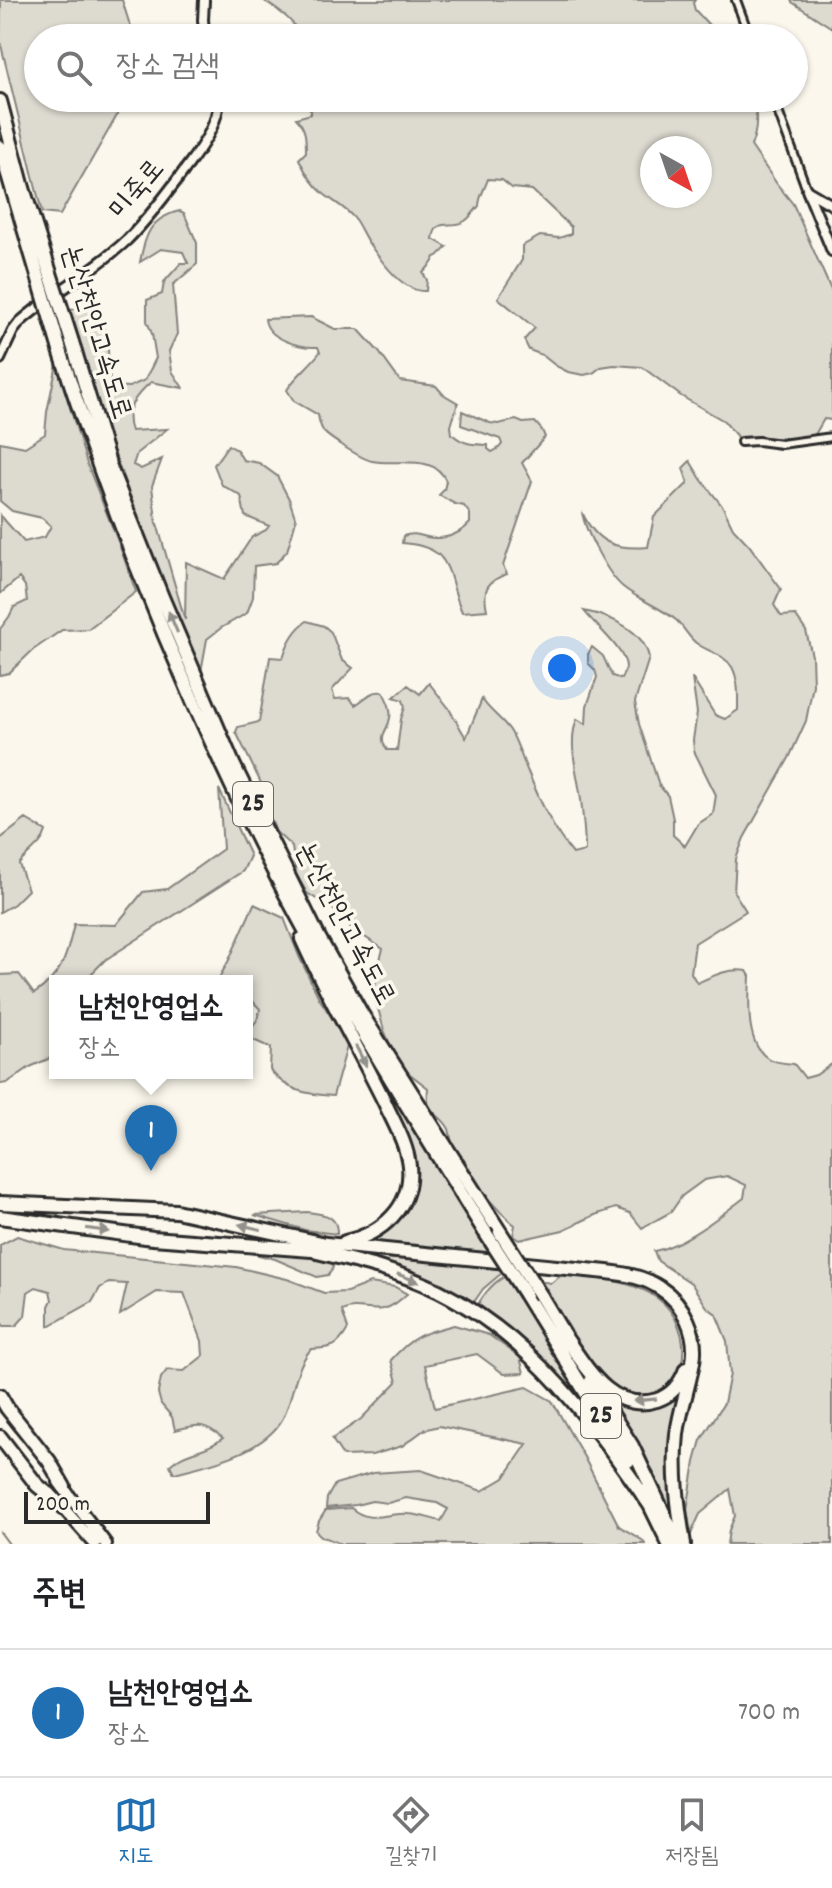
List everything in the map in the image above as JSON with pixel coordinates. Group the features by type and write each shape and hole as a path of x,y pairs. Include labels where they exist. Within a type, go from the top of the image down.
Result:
{"highway":[{"name":"논산천안고속도로","path":"0,101 17,188"},
{"name":"논산천안고속도로","path":"0,147 17,188 66,345 111,470 234,766 319,938 361,1013 525,1270 632,1446 678,1544"},
{"name":"논산천안고속도로","path":"66,345 75,397 148,595 229,781 268,859 352,1014 407,1107 622,1450 669,1544"},
{"path":"268,859 313,964 402,1140 409,1165 406,1195 390,1220 363,1237 326,1244"},
{"path":"0,1203 176,1211 326,1244 621,1274 646,1281 666,1292 686,1316 692,1332 694,1353 675,1456 684,1544"},
{"path":"0,1219 20,1219 168,1240 306,1249 630,1282 652,1290 666,1301 683,1325 688,1350 686,1368 676,1387 662,1398 644,1402 627,1401 602,1385 563,1334"},
{"path":"306,1249 372,1265 421,1283 452,1298 491,1324 566,1391 595,1426 652,1508"},
{"path":"0,1396 49,1461 64,1487"},
{"path":"0,1437 37,1485 54,1499"}],"main road":[{"path":"0,1408 106,1544"},
{"path":"0,1428 54,1499 95,1544"}],"street":[{"path":"204,0 205,24"},
{"path":"736,0 745,24"},
{"name":"미죽로","path":"0,359 20,322 126,241 150,215 202,144 217,112"},
{"path":"778,112 832,251"},
{"path":"807,190 832,205"},
{"path":"741,442 781,444 832,437"}],"shaded area":[{"path":"1,0 122,0 130,24 24,24 24,112 119,112 60,215 42,213 0,41"},
{"path":"263,0 695,0 695,10 708,24 292,24"},
{"path":"832,0 832,28 792,2"},
{"path":"311,112 755,112 755,134 751,146 793,204 832,292 832,420 824,419 813,438 738,438 724,421 681,396 642,367 614,365 584,375 568,372 529,350 524,340 535,328 498,298 522,260 522,246 540,236 559,238 571,234 571,227 532,190 512,188 502,180 488,179 479,206 467,220 437,228 433,239 447,247 423,273 427,280 426,291 410,287 381,260 351,214 320,190 304,169 299,159 306,152 305,138 296,118"},
{"path":"180,211 184,213 197,243 197,264 173,285 177,334 169,351 172,371 183,388 151,382 136,398 130,410 129,423 131,431 167,429 137,453 133,465 141,469 162,459 152,486 156,520 185,620 186,562 224,579 252,537 269,526 245,516 241,496 222,485 214,465 228,445 237,450 243,460 259,463 277,476 296,520 287,551 276,563 254,566 253,597 247,613 207,639 201,672 129,494 67,312 88,303 100,310 108,350 110,386 129,387 145,380 156,358 147,321 147,300 162,294 164,282 181,263 188,263 183,252 161,249 140,262 142,252 155,223"},
{"path":"311,317 335,329 358,329 400,381 436,386 458,403 451,426 452,434 461,440 488,445 492,452 502,444 500,439 461,425 462,411 490,423 516,420 535,422 542,430 545,437 522,463 532,481 503,566 507,574 495,579 486,591 487,610 462,612 450,574 440,556 419,545 402,543 403,536 408,535 450,536 470,523 470,514 464,506 439,495 446,481 441,472 414,462 382,462 362,457 327,435 318,415 294,401 287,390 320,352 318,347 294,344 278,337 267,326 265,319"},
{"path":"57,364 87,464 136,592 88,629 62,630 33,650 9,673 0,675 0,629 14,607 27,601 25,586 19,578 0,594 0,515 24,542 45,537 51,526 42,518 12,511 0,501 0,442 25,447 45,434"},
{"path":"690,461 723,507 733,528 781,589 774,605 781,616 795,615 806,631 812,656 813,685 806,721 736,859 734,892 746,911 695,943 691,973 697,983 728,971 747,971 750,976 750,1022 761,1052 772,1060 794,1064 805,1078 816,1075 832,1064 832,1544 727,1544 735,1516 730,1489 700,1514 691,1534 687,1510 695,1462 701,1440 724,1403 730,1374 727,1341 716,1314 707,1307 691,1283 658,1261 654,1251 689,1237 713,1221 744,1198 746,1185 727,1176 704,1180 682,1196 671,1212 642,1228 630,1213 616,1208 563,1230 519,1240 513,1236 515,1225 480,1189 457,1157 449,1129 431,1109 428,1088 406,1071 393,1052 374,994 383,949 307,893 296,874 292,847 276,832 270,817 269,800 236,732 238,727 259,722 270,657 283,658 292,637 307,621 324,626 331,632 342,660 353,668 332,690 335,699 350,698 355,705 371,694 383,692 390,711 383,737 387,750 397,750 405,707 403,700 394,697 408,685 420,694 429,683 466,738 482,699 511,732 559,835 573,854 585,851 573,739 577,719 586,724 587,706 597,677 588,663 588,654 592,647 603,656 612,676 621,679 626,667 621,653 584,611 594,613 633,632 646,648 649,658 635,702 639,724 659,785 668,796 673,835 685,846 698,824 713,814 716,795 694,751 697,713 692,678 715,715 725,719 738,710 736,677 725,659 696,643 676,620 629,592 617,581 598,552 582,512 594,531 608,542 626,547 648,547 654,517 688,483 683,468"},
{"path":"219,789 250,856 243,871 105,960 90,975 55,975 69,946 74,924 116,925 143,892 167,889 223,849"},
{"path":"26,819 46,831 38,845 19,864 28,890 0,912 0,839"},
{"path":"254,904 284,918 319,998 348,1043 333,1096 298,1090 284,1083 270,1070 271,1048 253,1040 253,1025 260,1009 253,1001 253,975 221,975"},
{"path":"19,974 34,994 49,982 49,1059 0,1084 0,975"},
{"path":"339,1006 491,1253 357,1241 387,1227 413,1169"},
{"path":"307,1212 332,1219 337,1234 305,1230 254,1215"},
{"path":"17,1236 64,1250 236,1267 287,1279 324,1293 347,1292 370,1283 395,1287 407,1294 383,1309 352,1308 342,1311 348,1329 333,1346 311,1349 301,1365 283,1418 263,1440 234,1455 174,1473 170,1465 176,1460 223,1438 200,1426 175,1430 172,1417 161,1404 158,1393 161,1378 167,1370 184,1371 203,1356 202,1341 184,1293 157,1292 120,1315 127,1284 109,1283 100,1288 92,1302 49,1326 50,1291 36,1287 28,1292 25,1316 16,1326 4,1326 0,1321 0,1245"},
{"path":"242,1251 323,1256 335,1260 328,1275 317,1277 275,1259"},
{"path":"357,1255 502,1269 503,1272 483,1289 472,1305 382,1263"},
{"path":"562,1275 630,1285 665,1304 675,1318 683,1350 681,1366 674,1380 662,1391 639,1398 624,1395 610,1386 576,1343 538,1281 551,1283"},
{"path":"506,1276 598,1422 540,1361 477,1306 489,1289"},
{"path":"454,1325 489,1335 520,1357 524,1373 504,1374 477,1354 425,1365 435,1408 527,1387 552,1401 619,1526 645,1544 341,1544 316,1531 326,1510 351,1508 365,1516 412,1514 441,1521 448,1509 437,1503 406,1498 388,1503 372,1501 326,1508 327,1498 335,1484 373,1473 421,1470 482,1491 504,1478 527,1444 439,1426 424,1430 402,1446 372,1455 343,1456 332,1439 361,1419 397,1382 391,1360 406,1345 419,1336"},
{"path":"682,1386 670,1476 677,1526 607,1396 622,1404"}],"waterway":[{"path":"0,1532 9,1544"}],"place":[{"name":"남천안영업소","path":"151,1171"}]}
